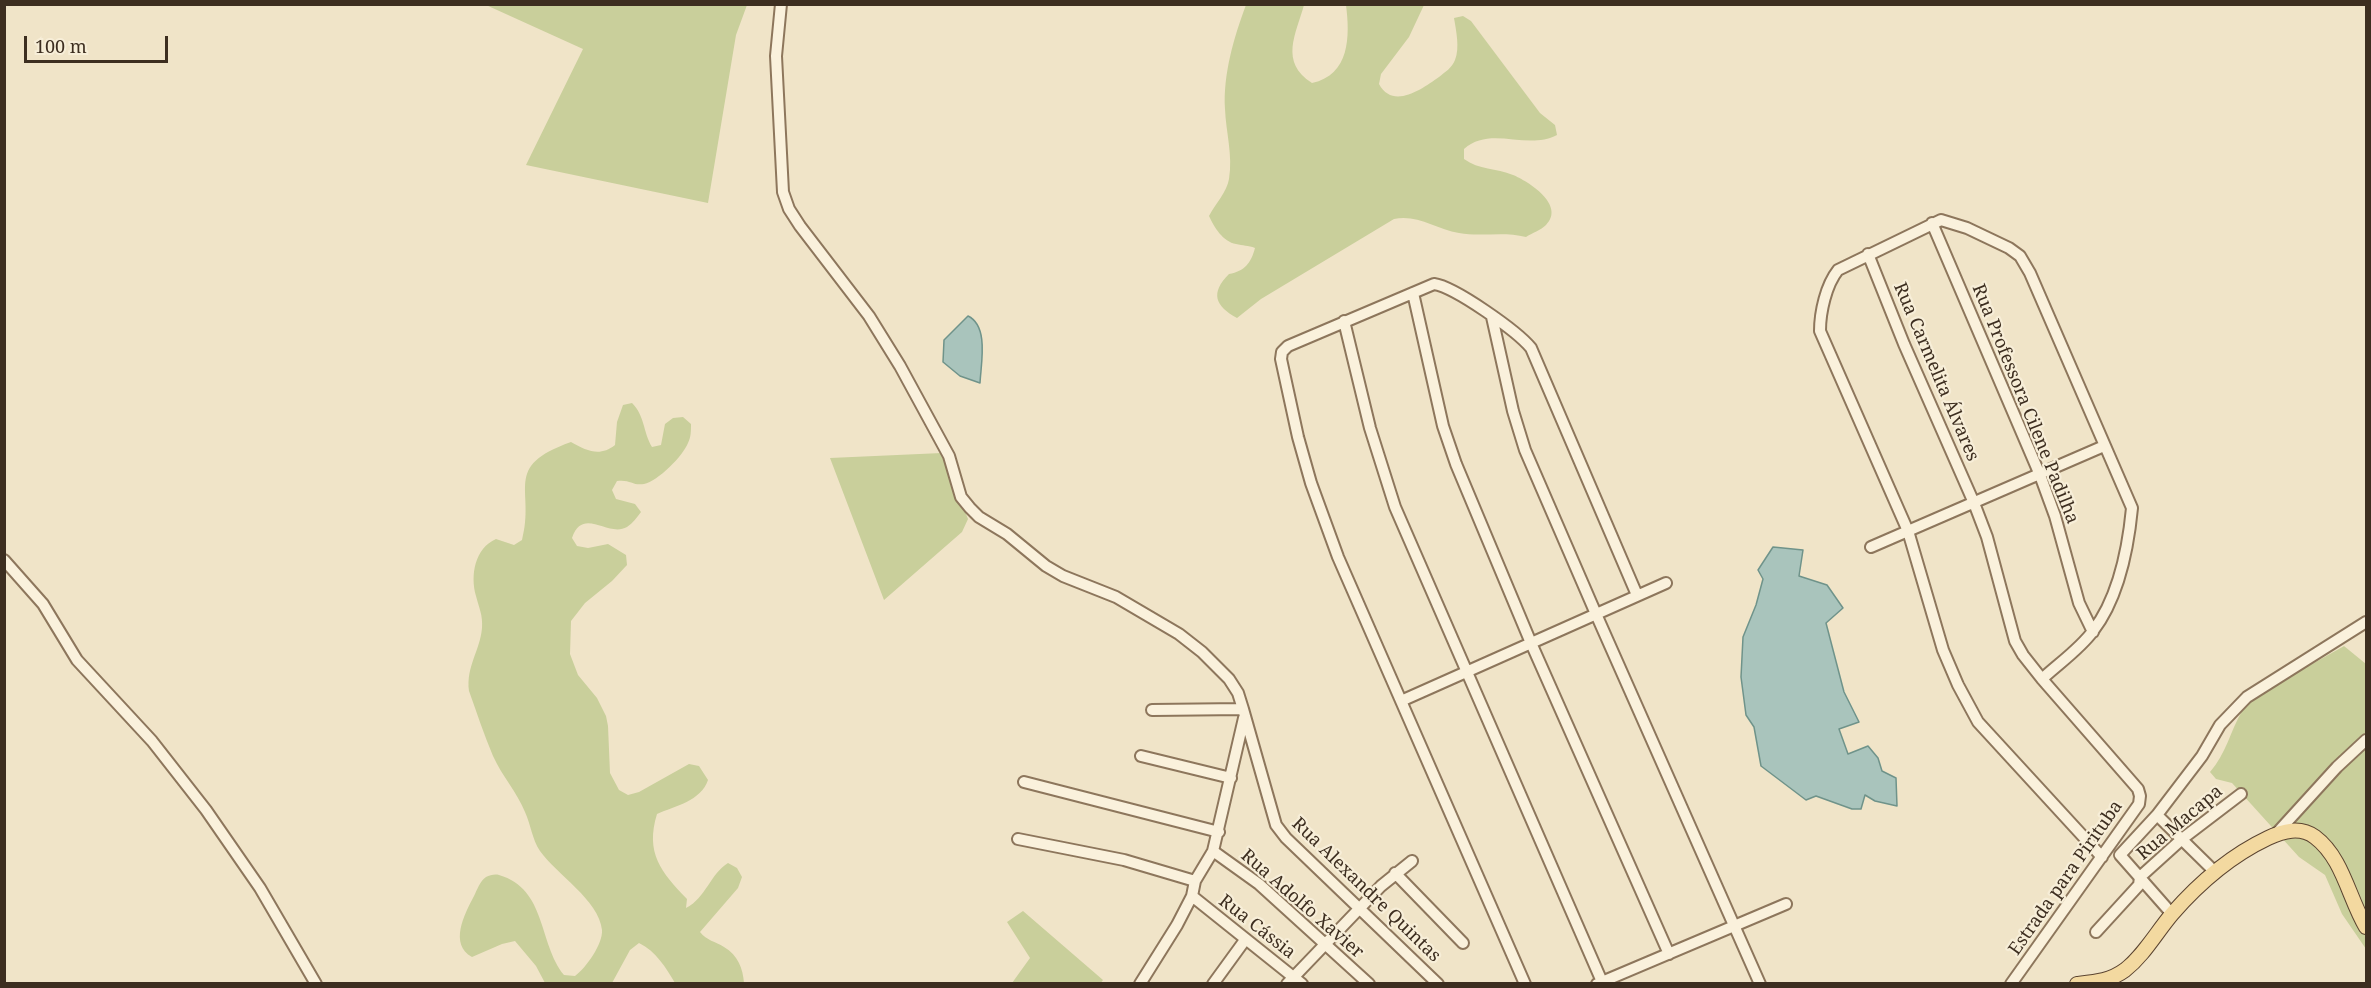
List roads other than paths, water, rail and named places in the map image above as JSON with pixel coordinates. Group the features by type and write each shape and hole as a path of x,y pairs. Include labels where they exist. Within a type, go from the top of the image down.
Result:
{"main road":[{"path":"2078,984 2105,981 2126,969 2172,914 2214,872 2275,834 2290,830 2304,831 2315,837 2338,865 2351,898 2367,927"}],"street":[{"name":"Rua Alexandre Quintas","path":"781,4 776,56 783,192 800,226 869,316 900,366 950,456 962,496 980,517 1007,534 1046,566 1063,576 1116,597 1179,634 1229,678 1238,693 1276,825 1286,838 1438,984"},
{"path":"2042,680 2093,632 2114,596 2129,533 2132,508 2030,273 2020,256 1967,228 1941,220 1843,266 1833,277 1820,318 1822,341 1908,531 1943,650 1978,722 2102,857"},
{"name":"Rua Professora Cilene Padilha","path":"1932,223 2040,475 2055,516 2079,603 2093,632"},
{"name":"Rua Carmelita Álvares","path":"1868,254 1987,537 2015,641 2042,680 2138,789"},
{"path":"1525,984 1338,556 1311,483 1298,437 1281,359 1282,352 1288,346 1434,284 1443,285 1517,334 1531,348 1638,596"},
{"path":"1413,294 1443,426 1456,464 1531,643 1669,954"},
{"path":"1492,317 1513,411 1525,450 1761,984"},
{"path":"1344,321 1370,428 1395,507 1468,671 1601,983 1786,904"},
{"path":"1871,547 2104,446"},
{"path":"4,561 43,604 77,660 152,741 206,810 260,888 316,984"},
{"path":"1401,701 1666,583"},
{"name":"Estrada para Pirituba","path":"2140,877 2120,855 2157,815 2202,756 2220,725 2247,697 2367,622"},
{"path":"1140,984 1166,947 1192,896 1195,881 1213,851 1244,712 1152,710"},
{"path":"2275,834 2337,767 2367,740"},
{"path":"1141,756 1231,778"},
{"path":"1024,782 1219,832"},
{"name":"Estrada para Pirituba","path":"2011,984 2139,804 2138,789"},
{"name":"Rua Macapa","path":"2096,932 2139,885 2140,877 2182,839 2241,794"},
{"path":"2157,815 2214,872"},
{"path":"1018,839 1124,860 1195,881"},
{"name":"Rua Adolfo Xavier","path":"1213,851 1259,884 1369,984"},
{"path":"1294,981 1326,943 1395,873 1412,861"},
{"path":"1395,873 1463,943"},
{"path":"2140,877 2172,914"},
{"name":"Rua Cássia","path":"1192,896 1294,981"},
{"path":"1213,984 1245,940"}],"water":[{"path":"968,316 975,321 981,336 980,383 960,376 943,362 944,340"},
{"path":"1773,547 1803,550 1799,576 1827,585 1843,608 1826,623 1844,692 1859,722 1839,729 1848,754 1868,746 1878,758 1882,771 1896,778 1897,806 1875,801 1865,795 1861,809 1852,809 1816,796 1806,800 1761,766 1754,727 1746,715 1741,677 1743,637 1756,605 1763,579 1758,570"}]}
